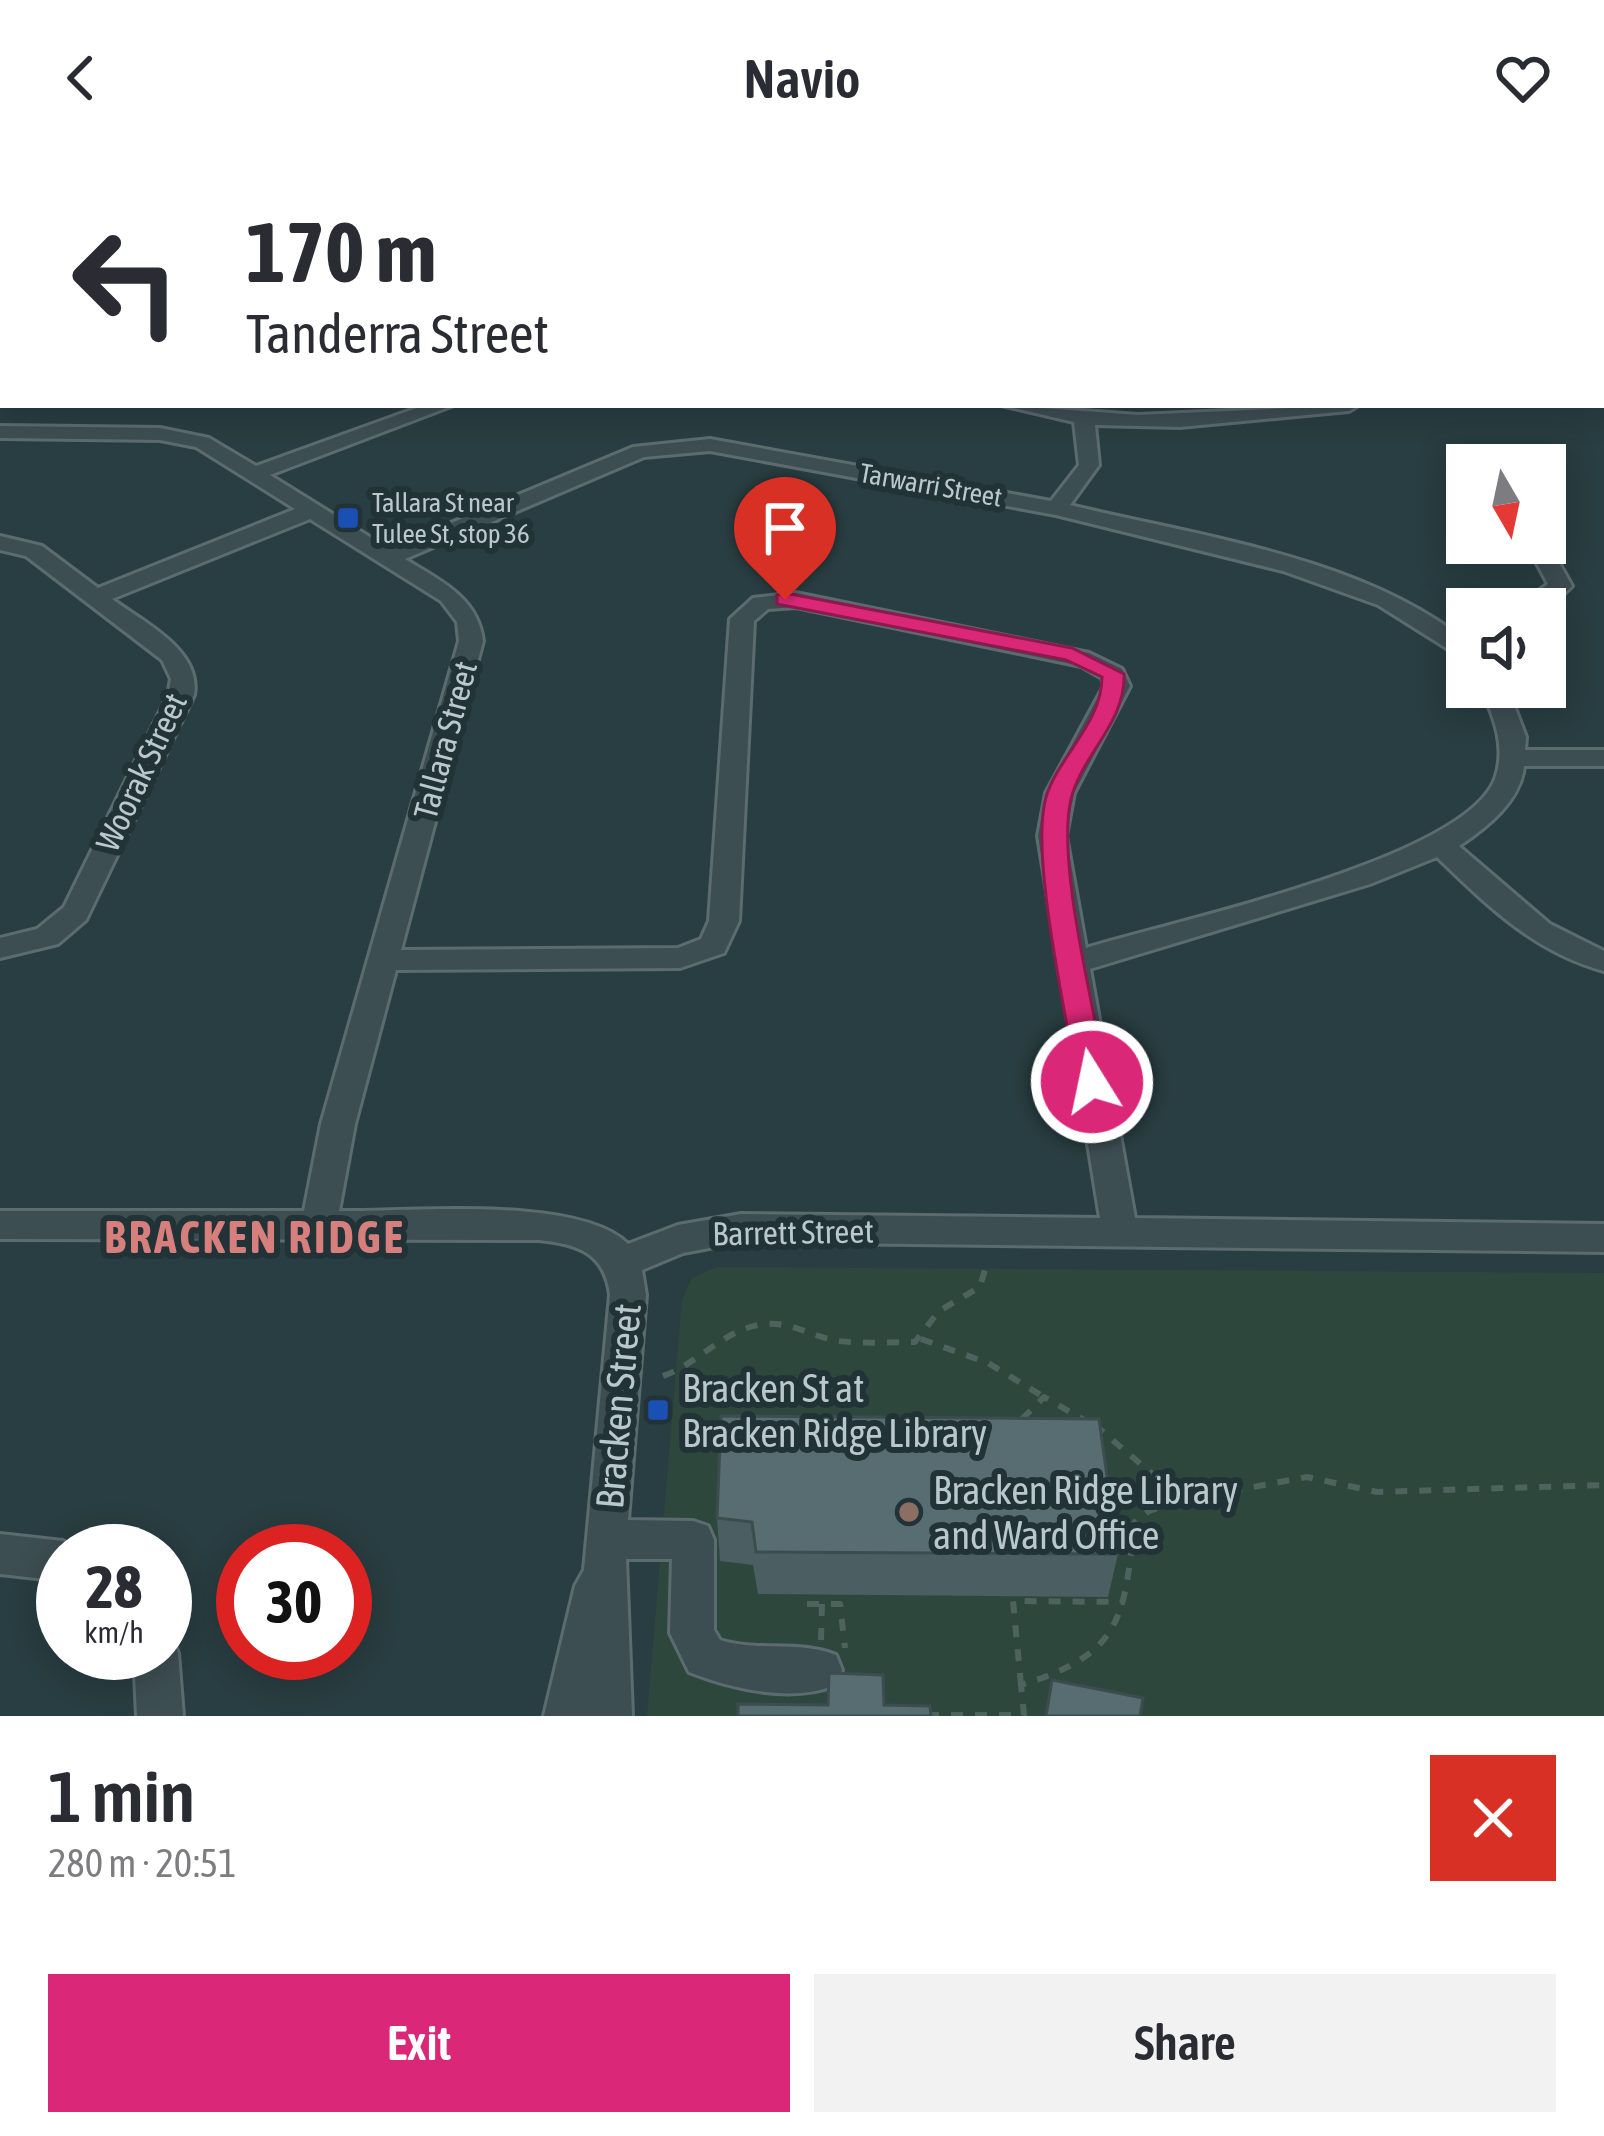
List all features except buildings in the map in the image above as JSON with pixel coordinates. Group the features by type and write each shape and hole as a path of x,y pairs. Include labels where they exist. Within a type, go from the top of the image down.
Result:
{"street":[{"path":"254,474 435,408"},
{"path":"1027,408 1084,419 1292,408"},
{"path":"1057,508 1089,465 1084,419"},
{"name":"Tallara Street","path":"0,432 173,435 202,442 457,603 469,621 471,641 338,1124 318,1228"},
{"name":"Tarwarri Street","path":"388,557 640,451 710,446 1057,508 1330,577 1386,600 1446,637"},
{"path":"96,597 312,510"},
{"name":"Woorak Street","path":"0,543 34,551 172,656 184,679 181,695 76,914 47,937 0,948"},
{"path":"386,960 680,958 727,949 724,921 742,619 751,596 796,600 1072,655 1113,674 1114,698 1060,793 1052,836 1120,1234"},
{"path":"1433,626 1446,623"},
{"path":"1071,964 1443,847 1476,824 1494,803 1513,758 1505,708"},
{"path":"1513,758 1604,758"},
{"path":"1443,847 1518,915 1584,958 1604,961"},
{"path":"0,1225 565,1228 601,1240 622,1262"},
{"name":"Barrett Street","path":"622,1262 678,1239 742,1228 1604,1238"},
{"name":"Bracken Street","path":"609,1716 606,1545 627,1341 628,1285 622,1262"},
{"path":"606,1545 693,1540 692,1633 705,1657 739,1668 833,1670"},
{"name":"Bracken Street","path":"567,1716 570,1686 606,1545"},
{"path":"0,1554 36,1558"},
{"path":"157,1680 160,1716"}],"path":[{"path":"921,1339 933,1316 982,1289 989,1275 988,1258"},
{"path":"663,1376 688,1367 718,1340 761,1324 786,1324 836,1341 860,1338 910,1343 921,1339 988,1363 1109,1434 1183,1500"},
{"path":"1010,1426 1044,1397"},
{"path":"1021,1685 1053,1675 1096,1650 1118,1624 1135,1522 1149,1511 1183,1500 1307,1477 1377,1492 1604,1485"},
{"path":"916,1715 1024,1715 1013,1600 1125,1603"},
{"path":"807,1604 840,1604 833,1670"}],"green space":[{"path":"717,1267 1604,1273 1604,1716 647,1716 682,1300 692,1278"}],"place":[{"name":"Tallara St near Tulee St, stop 36","path":"348,518"},
{"name":"Bracken St at Bracken Ridge Library","path":"658,1410"},
{"name":"Bracken Ridge Library and Ward Office","path":"909,1512"}],"district":[{"name":"BRACKEN RIDGE","path":"255,1237"}],"route":[{"path":"785,600 1072,655 1113,674 1114,698 1060,793 1052,836 1092,1082"}]}
